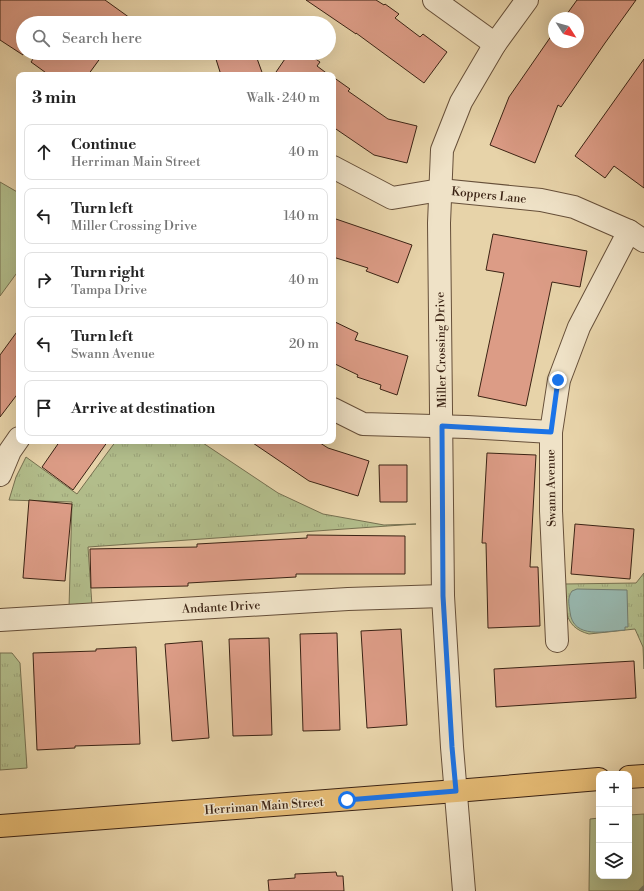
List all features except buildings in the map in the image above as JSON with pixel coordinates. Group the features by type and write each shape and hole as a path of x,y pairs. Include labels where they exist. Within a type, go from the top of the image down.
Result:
{"main road":[{"path":"632,777 644,776"},
{"name":"Herriman Main Street","path":"0,826 596,779"}],"street":[{"path":"434,0 495,44"},
{"name":"Miller Crossing Drive","path":"464,891 452,747 443,596 439,223 442,150 461,102 495,44 527,0"},
{"name":"Koppers Lane","path":"336,169 392,198 440,190 541,200 574,207 636,236"},
{"name":"Swann Avenue","path":"556,641 551,511 551,432 558,380 576,334 636,236"},
{"path":"336,410 363,424 442,426 551,432"},
{"path":"0,475 10,452 16,443"},
{"name":"Andante Drive","path":"0,620 340,600 443,596"}],"green space":[{"path":"0,182 16,191 16,274 0,296"},
{"path":"114,444 204,444 278,493 323,514 384,525 416,524 88,547 92,606 69,608 72,502 9,500 16,477 26,457 77,494"},
{"path":"644,573 644,669 643,647 635,629 589,634 580,631 574,626 567,615 564,584 636,583"},
{"path":"0,653 12,653 20,663 27,768 0,770"},
{"path":"644,814 644,891 589,891 590,819 596,818 596,879 632,879 632,815"}],"water":[{"path":"577,589 627,590 628,627 625,627 625,630 592,632 577,627 572,621 569,596 572,591"}],"waterway":[{"path":"641,891 644,888"}],"route":[{"path":"347,800 456,791 443,596 442,426 551,432 558,380"}]}
